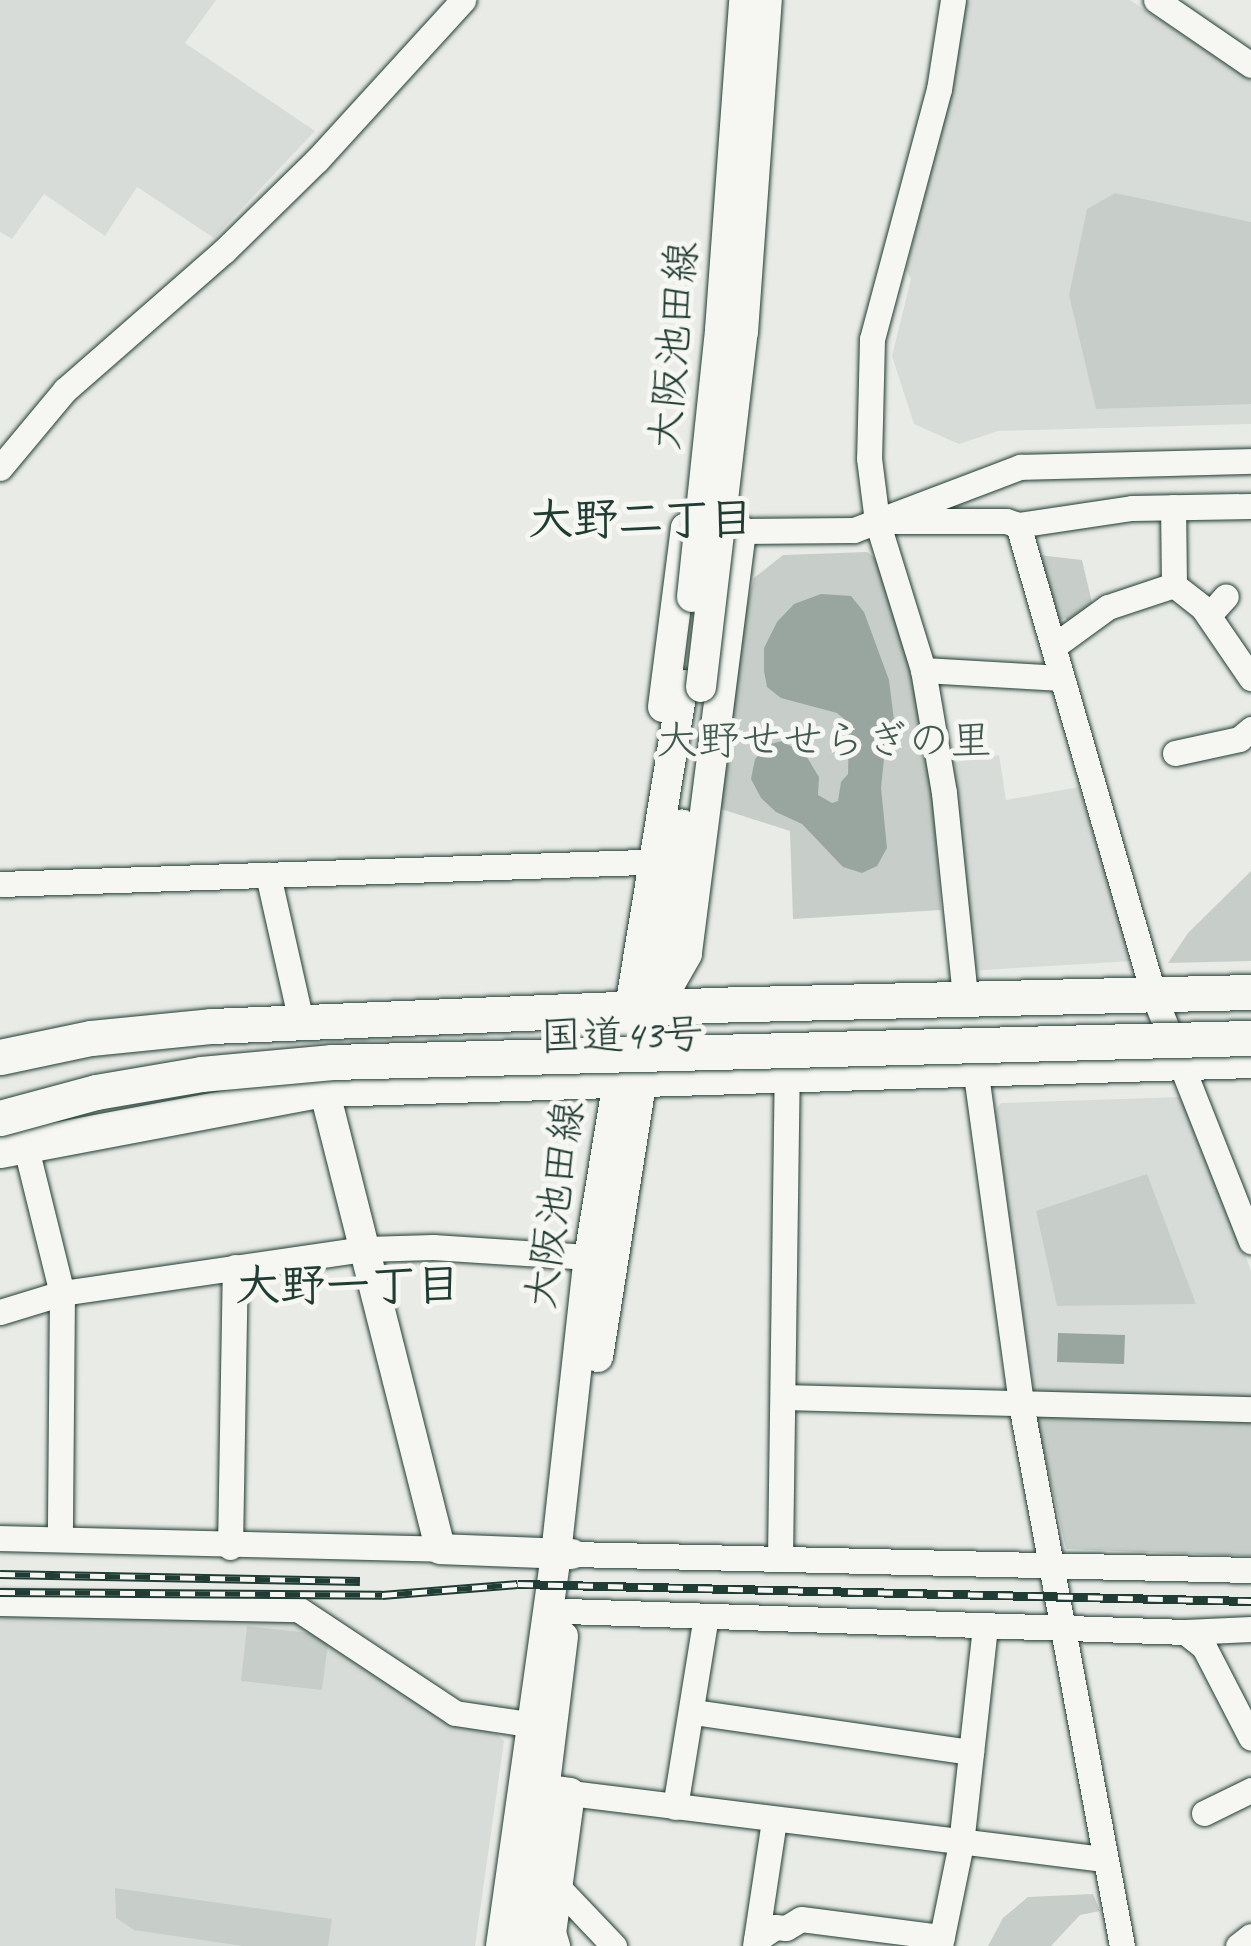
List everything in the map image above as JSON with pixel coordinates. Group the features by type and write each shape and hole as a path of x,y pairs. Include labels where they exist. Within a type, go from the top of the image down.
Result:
{"highway":[{"name":"国道43号","path":"0,1057 90,1038 212,1026 645,1007 1251,992"},
{"name":"国道43号","path":"0,1094 113,1068 333,1042 1251,1016"},
{"path":"0,1073 212,1026"},
{"name":"国道43号","path":"0,1118 96,1092 166,1080 332,1062 1251,1038"},
{"name":"国道43号","path":"8,1143 324,1089 1251,1060"},
{"path":"8,1143 160,1099 248,1088 324,1089"}],"main road":[{"name":"大阪池田線","path":"645,1007 641,959 692,686 744,0"},
{"name":"大阪池田線","path":"525,1946 566,1611 564,1554 589,1257 645,1007 743,332 767,0"},
{"path":"641,959 642,862 686,528 741,531 687,954 645,1007"},
{"name":"大阪池田線","path":"501,1946 546,1790 529,1724 564,1554 627,1081"},
{"path":"324,1089 440,1549 564,1554"},
{"path":"546,1790 557,1886 552,1934 555,1946"}],"street":[{"path":"0,468 65,390 224,251 317,160 463,0"},
{"path":"952,0 939,89 872,338 870,458 877,520 922,670 944,793 965,997"},
{"path":"1156,0 1251,65"},
{"path":"741,531 854,530 1020,466 1251,461"},
{"path":"877,520 1006,521 1018,525 1173,507 1251,506"},
{"path":"1173,507 1174,584"},
{"path":"1018,525 1062,678 1081,728 1154,996 1251,1241"},
{"path":"1060,640 1108,607 1174,584 1218,606 1251,678"},
{"path":"922,670 1062,678"},
{"path":"1175,754 1239,739 1251,729"},
{"path":"0,884 642,862"},
{"path":"268,875 301,1022"},
{"path":"976,1067 1021,1404 1122,1946"},
{"path":"780,1558 787,1077"},
{"path":"8,1143 62,1293 60,1539"},
{"path":"0,1312 62,1293 365,1249 433,1248 589,1257"},
{"path":"230,1547 235,1267"},
{"path":"784,1398 1251,1409"},
{"path":"0,1538 230,1547 440,1549"},
{"path":"564,1554 1251,1570"},
{"path":"0,1602 298,1610 455,1713 529,1724"},
{"path":"566,1611 1186,1632 1251,1629"},
{"path":"675,1807 706,1616"},
{"path":"756,1943 775,1927 786,1928 800,1919 941,1942 961,1844 985,1626"},
{"path":"1186,1632 1204,1647 1251,1738"},
{"path":"693,1712 971,1752"},
{"path":"546,1790 1104,1859"},
{"path":"1204,1813 1251,1790"},
{"path":"756,1943 774,1820"},
{"path":"557,1886 614,1946"},
{"path":"1238,1946 1251,1936"}],"shaded area":[{"path":"0,0 216,0 185,43 315,131 214,238 137,187 105,236 44,194 12,239 0,232"},
{"path":"963,0 1130,0 1251,80 1251,424 998,431 959,444 914,424 892,356 911,279 906,270 950,94"},
{"path":"821,594 851,596 864,612 889,680 895,728 884,759 881,788 887,848 877,866 862,873 843,867 802,824 776,812 761,798 751,779 755,759 770,744 782,741 805,754 819,777 818,795 832,803 838,801 841,782 848,774 849,723 837,713 781,698 767,687 764,671 764,648 777,622 794,604"},
{"path":"999,755 1006,800 1079,787 1132,961 969,971 942,764"},
{"path":"1180,1097 1190,1104 1251,1271 1251,1402 1042,1397 1034,1390 995,1111 1001,1103"},
{"path":"1058,1333 1125,1335 1124,1364 1057,1362"},
{"path":"0,1610 288,1620 307,1625 447,1720 497,1734 504,1741 475,1946 0,1946"}],"green space":[{"path":"1115,193 1251,222 1251,404 1096,409 1069,295 1087,209"},
{"name":"大野せせらぎの里","path":"867,552 875,558 912,671 932,790 941,910 793,919 790,831 718,808 738,643 754,578 783,555"},
{"path":"1038,555 1082,560 1093,607 1070,623 1065,618 1058,622"},
{"path":"1251,871 1251,961 1168,963 1188,933"},
{"path":"1147,1174 1196,1304 1057,1306 1036,1211"},
{"path":"1045,1413 1251,1418 1251,1556 1066,1549 1037,1421"},
{"path":"247,1626 308,1633 328,1643 322,1690 241,1681"},
{"path":"115,1888 332,1919 328,1946 243,1946 134,1930 116,1918"},
{"path":"1093,1894 1100,1911 1080,1915 1051,1946 988,1946 1003,1918 1028,1897"}],"railway":[{"path":"0,1574 360,1581"},
{"path":"0,1592 382,1595 518,1584 1251,1601"}],"district":[{"name":"大野二丁目","path":"641,520"},
{"name":"大野一丁目","path":"348,1286"}]}
